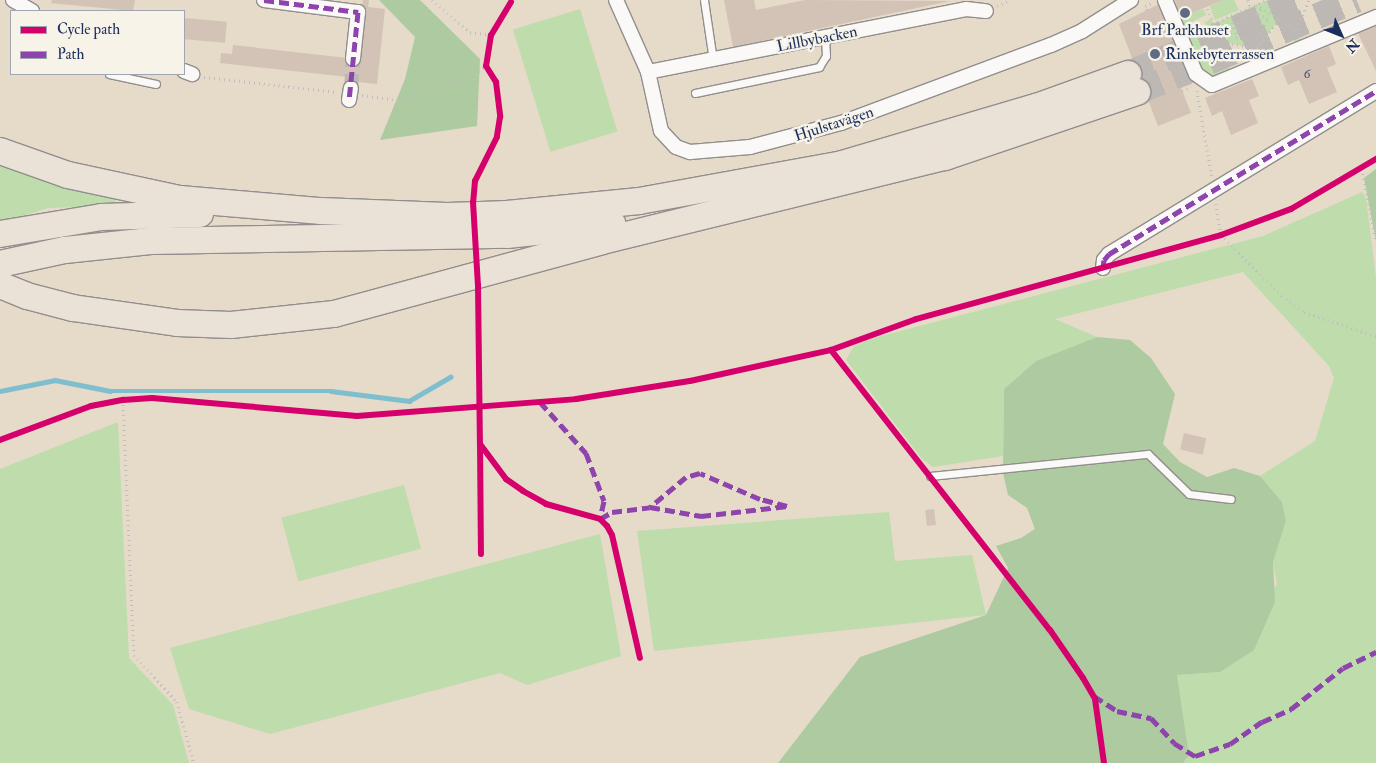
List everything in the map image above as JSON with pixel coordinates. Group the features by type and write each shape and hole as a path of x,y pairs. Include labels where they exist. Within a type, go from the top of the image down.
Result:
{"highway":[{"path":"0,151 114,187 180,198 321,211 447,216 507,214 639,201 738,185 842,164 1133,83 945,157 744,206 334,314 231,326 123,317 28,296 0,285"},
{"path":"0,264 29,257 151,241 507,235 643,221 744,206"},
{"path":"0,234 102,217 321,211"}],"street":[{"path":"13,0 30,10"},
{"path":"264,0 358,12 353,59"},
{"name":"Hjulstavägen","path":"616,0 648,72 661,131 667,140 690,152 721,152 793,137 922,93 1051,46 1082,31 1131,0"},
{"path":"1165,0 1200,79 1212,85 1376,17"},
{"name":"Lillbybacken","path":"648,72 966,9 986,12"},
{"path":"1103,268 1104,260 1109,254 1376,91"}],"lane":[{"path":"704,0 713,60"},
{"path":"695,93 819,67 826,56 825,38"},
{"path":"114,75 156,84"},
{"path":"930,476 1148,454 1189,494 1231,499"}],"path":[{"path":"432,0 470,32 491,35"},
{"path":"1147,10 1145,6 1158,0"},
{"path":"1248,0 1251,7"},
{"path":"1182,38 1267,0"},
{"path":"1296,29 1309,0"},
{"path":"1256,5 1296,29 1304,48"},
{"path":"1206,7 1213,24"},
{"path":"1257,14 1268,19 1256,38 1236,37 1237,23 1257,14 1261,8"},
{"path":"1225,81 1215,59 1227,43 1233,29 1230,16"},
{"path":"1258,48 1280,19"},
{"path":"1244,46 1247,37"},
{"path":"1227,43 1258,48"},
{"path":"1258,48 1262,57"},
{"path":"188,73 399,100 421,89 475,75 486,66"},
{"path":"1196,92 1202,107 1210,164"},
{"path":"1354,174 1369,164"},
{"path":"1362,169 1376,241"},
{"path":"1216,204 1221,235 1282,296 1304,312 1376,336"},
{"path":"1212,238 1230,232"},
{"path":"115,402 132,399"},
{"path":"123,400 134,655 177,702 194,763"}],"green space":[{"path":"379,0 420,0 480,59 477,126 380,140 405,79 415,37"},
{"path":"1223,0 1234,0 1239,10 1215,20 1210,6"},
{"path":"1267,0 1278,0 1273,3 1274,8 1299,23 1296,29 1279,19 1257,48 1227,43 1215,59 1220,69 1227,66 1232,71 1295,43 1292,36 1298,34 1303,46 1216,80 1200,72 1180,18 1203,9 1206,15 1189,23 1193,33 1207,27 1205,22 1211,19 1214,24"},
{"path":"580,9 617,131 550,152 513,29"},
{"path":"0,163 115,195 115,206 48,208 0,223"},
{"path":"1376,169 1376,241 1364,178"},
{"path":"1362,192 1366,198 1376,278 1376,763 1183,763 1189,755 1177,675 1220,672 1277,584 1273,562 1286,521 1282,502 1260,476 1315,441 1334,378 1329,366 1243,272 1055,319 1097,337 1036,361 1004,389 1003,456 933,467 922,459 846,360 854,346 874,338 1263,236"},
{"path":"1097,337 1130,340 1151,358 1175,394 1163,444 1180,462 1207,477 1234,468 1260,476 1282,502 1286,521 1273,562 1275,602 1254,650 1220,672 1177,675 1189,755 1183,763 778,763 860,657 986,615 1008,568 996,546 1021,538 1035,529 1027,508 1008,495 1003,473 1004,389 1036,361"},
{"path":"118,422 129,658 173,705 189,763 0,763 0,469"},
{"path":"404,485 421,549 298,582 281,518"},
{"path":"889,512 895,561 972,555 986,615 654,651 637,531"},
{"path":"600,534 621,656 527,685 500,673 270,734 189,709 170,648"}],"building":[{"path":"52,0 135,0 133,10 51,3"},
{"path":"363,0 369,0 368,7 385,9 377,84 358,82 358,88 347,87 348,77 220,63 221,53 232,54 233,45 356,59"},
{"path":"724,0 754,0 756,10 805,0 950,1 733,47"},
{"name":"Brf Parkhuset","path":"1175,0 1223,0 1180,18"},
{"name":"Rinkebyterrassen","path":"1159,4 1192,84 1181,88 1191,113 1158,126 1119,24"},
{"path":"185,18 227,22 225,43 185,39"},
{"path":"1376,22 1376,71 1357,31"},
{"path":"1329,46 1336,64 1327,68 1337,92 1309,104 1299,80 1288,85 1281,67"},
{"path":"1252,79 1259,96 1249,100 1258,123 1231,135 1222,111 1212,116 1205,98"},
{"path":"1184,433 1206,438 1203,455 1180,450"},
{"path":"934,509 936,525 927,526 925,510"}],"waterway":[{"path":"0,391 55,380 110,391 331,391 409,401 450,377"}],"tunnel":[{"path":"1128,74 1303,0"},
{"path":"1137,92 1356,0"},
{"path":"351,88 353,59"}],"marked path":[{"path":"264,0 358,12 349,100"},
{"path":"1103,268 1104,260 1109,254 1376,91"},
{"path":"540,402 586,453 604,501 600,519"},
{"path":"600,519 612,512 650,507 701,516 787,506 760,499 700,473 686,477 650,507"},
{"path":"1094,696 1117,711 1151,718 1174,743 1195,756 1230,744 1262,722 1291,709 1343,668 1376,652"}],"cycle path":[{"path":"511,2 491,35 486,66 496,82 500,117 497,137 475,181 473,202 478,285 480,444 506,479 523,491 546,504 600,519 607,526 612,535 640,658"},
{"path":"0,440 91,406 123,400 152,398 357,416 576,399 690,381 831,350 916,319 1221,235 1291,209 1376,159"},
{"path":"831,350 1050,630 1083,678 1095,699 1104,763"},
{"path":"480,444 481,554"}],"place":[{"name":"Brf Parkhuset","path":"1185,13"},
{"name":"Rinkebyterrassen","path":"1155,54"}]}
